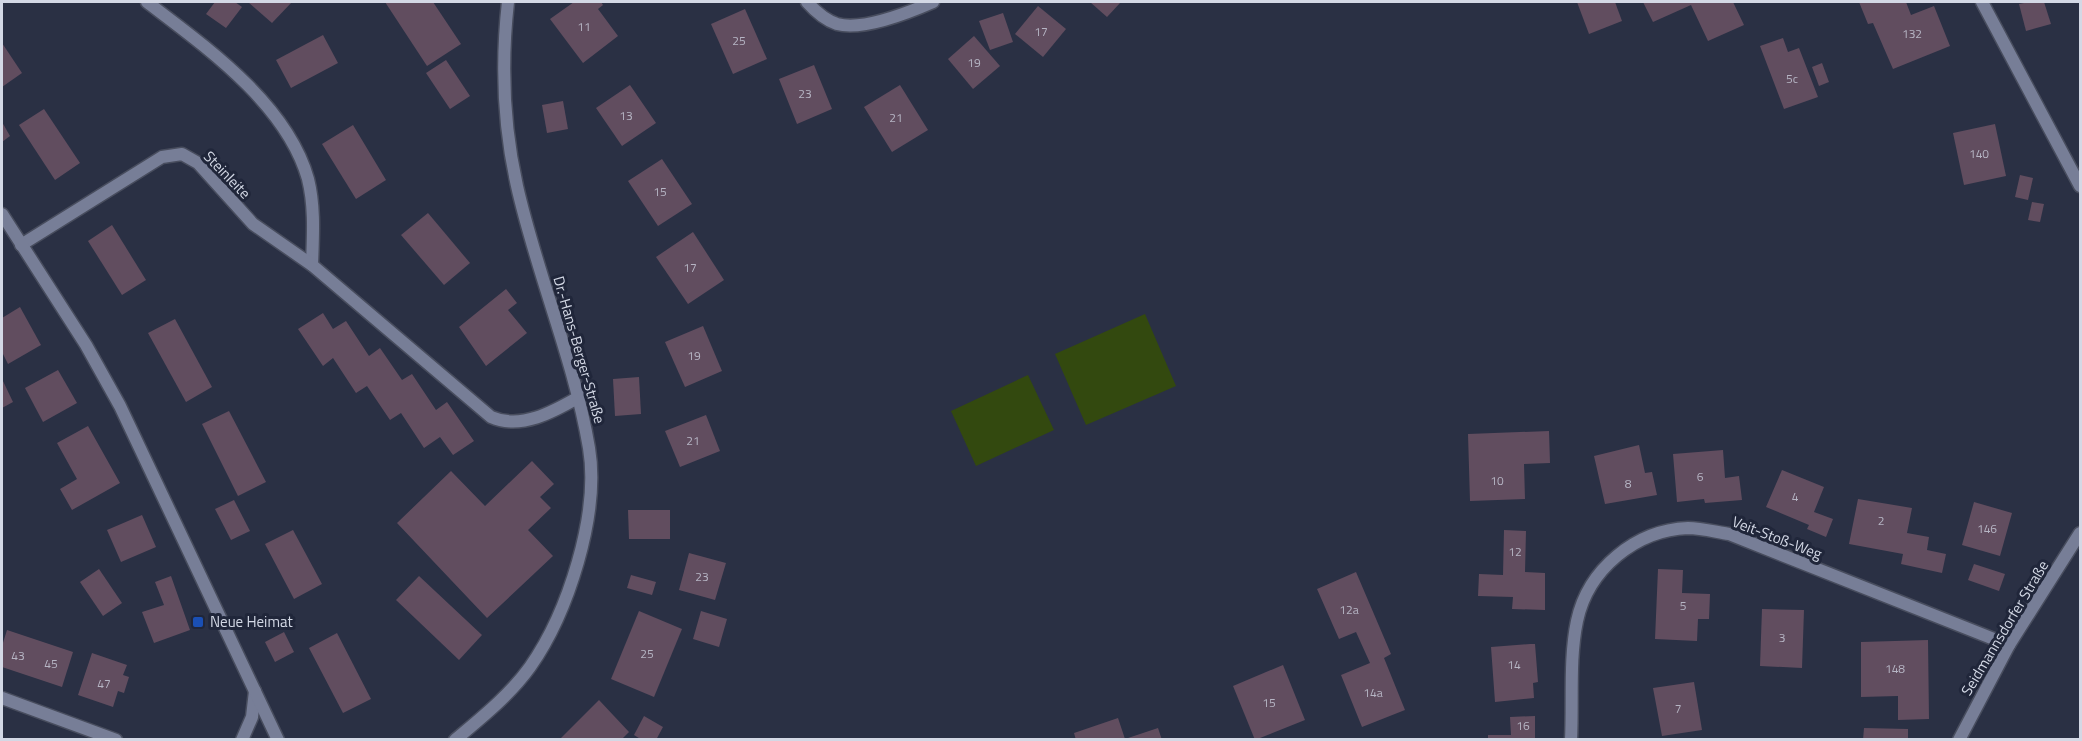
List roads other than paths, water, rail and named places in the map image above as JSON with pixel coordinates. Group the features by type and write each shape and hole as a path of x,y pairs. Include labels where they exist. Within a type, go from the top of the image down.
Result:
{"street":[{"path":"147,2 211,51 271,111 294,143 308,178 313,210 312,266"},
{"name":"Dr.-Hans-Berger-Straße","path":"455,740 489,712 530,668 557,620 577,569 591,493 590,451 579,397 517,186 502,81 508,2"},
{"path":"807,2 824,18 847,26 905,15 933,2"},
{"path":"1982,2 2080,186"},
{"name":"Steinleite","path":"21,245 162,158 182,154 198,163 253,224 312,266 491,417 499,421 537,419 579,397"},
{"path":"2,214 86,345 120,406 278,740"},
{"name":"Veit-Stoß-Weg","path":"1571,740 1577,619 1592,581 1620,552 1656,533 1689,528 1729,534 2009,645"},
{"name":"Seidmannsdorfer Straße","path":"1959,740 2009,645 2080,534"},
{"path":"242,740 252,717 255,691"},
{"path":"2,698 117,740"}],"place":[{"name":"Neue Heimat","path":"198,622"}]}
